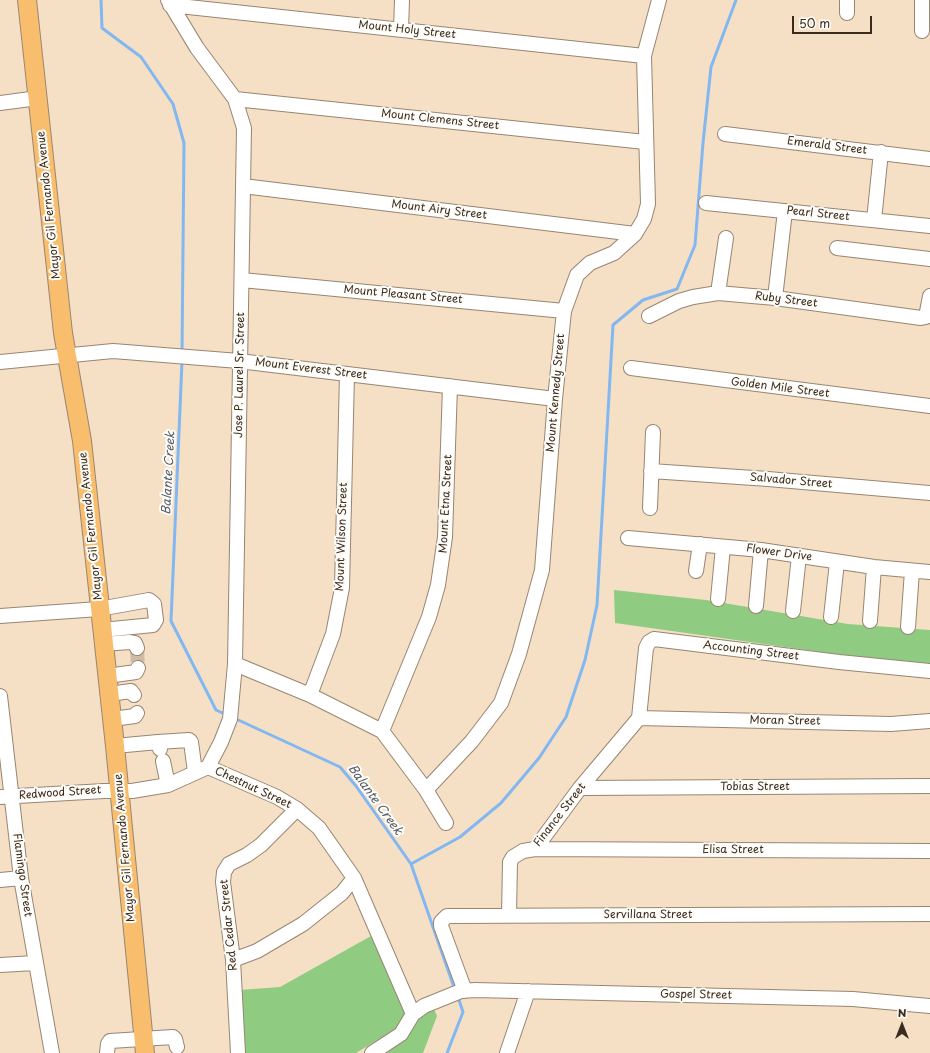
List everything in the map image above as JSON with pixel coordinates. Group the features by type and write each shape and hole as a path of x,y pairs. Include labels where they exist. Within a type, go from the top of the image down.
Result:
{"main road":[{"name":"Mayor Gil Fernando Avenue","path":"27,0 66,355 82,441 99,609 120,790 144,1046"}],"street":[{"path":"401,30 402,0"},
{"name":"Mount Kennedy Street","path":"426,790 472,741 501,703 519,654 542,570 555,399 564,311 577,275 590,263 614,253 635,234 644,219 648,204 645,142 644,56 659,0"},
{"path":"922,0 922,31"},
{"name":"Mount Holy Street","path":"169,3 644,56"},
{"name":"Jose P. Laurel Sr. Street","path":"169,3 198,48 235,99 244,128 235,664 230,715 221,742 201,770"},
{"path":"0,103 38,98"},
{"name":"Mount Clemens Street","path":"235,99 645,142"},
{"name":"Emerald Street","path":"725,134 930,159"},
{"path":"874,220 881,152"},
{"name":"Mount Airy Street","path":"243,186 635,234"},
{"name":"Pearl Street","path":"706,203 930,226"},
{"path":"775,298 785,211"},
{"path":"718,293 726,238"},
{"path":"837,248 930,259"},
{"name":"Mount Pleasant Street","path":"242,280 564,311"},
{"name":"Ruby Street","path":"649,316 679,301 700,295 718,293 775,298 921,318 926,317 930,296"},
{"name":"Mount Everest Street","path":"0,362 113,351 240,361 555,399"},
{"name":"Golden Mile Street","path":"631,368 930,406"},
{"name":"Mount Wilson Street","path":"310,695 333,634 342,588 347,374"},
{"name":"Mount Etna Street","path":"382,731 429,617 438,585 445,537 450,386"},
{"path":"650,508 653,432"},
{"name":"Salvador Street","path":"651,472 768,478 930,493"},
{"name":"Flower Drive","path":"628,538 761,550 874,567 930,572"},
{"path":"696,571 700,544"},
{"path":"718,599 723,547"},
{"path":"756,606 761,550"},
{"path":"793,611 799,556"},
{"path":"831,617 837,562"},
{"path":"870,621 874,567"},
{"path":"908,627 912,571"},
{"path":"0,616 99,609 149,600 154,604 156,620 153,626 103,637"},
{"path":"103,637 135,643 137,648"},
{"name":"Accounting Street","path":"639,718 646,648 654,639 831,661 930,671"},
{"path":"235,664 310,695 382,731 426,790 446,823"},
{"path":"107,676 136,672 138,668"},
{"path":"109,694 131,691 134,695"},
{"name":"Flamingo Street","path":"1,704 6,797 52,1053"},
{"path":"112,720 134,716 137,713"},
{"name":"Moran Street","path":"639,718 891,724 930,721"},
{"name":"Finance Street","path":"510,915 510,862 516,854 535,849 580,788 639,718"},
{"path":"115,746 160,751 188,740 191,742 201,770 168,785 132,791 120,790"},
{"path":"160,751 168,785"},
{"name":"Chestnut Street","path":"201,770 277,797 297,809 319,828 354,878 413,1014"},
{"name":"Tobias Street","path":"580,788 930,786"},
{"name":"Redwood Street","path":"6,797 120,790"},
{"name":"Red Cedar Street","path":"238,1053 233,960 223,882 224,872 229,864 247,855 261,845 297,809"},
{"name":"Elisa Street","path":"535,849 930,851"},
{"path":"0,880 21,878"},
{"path":"233,960 257,951 303,924 342,893 354,878"},
{"name":"Servillana Street","path":"463,991 442,930 441,922 447,916 930,914"},
{"path":"0,965 35,962"},
{"path":"372,1053 401,1034 413,1014 430,1002 463,991"},
{"name":"Gospel Street","path":"463,991 528,991 853,999 930,1006"},
{"path":"507,1053 528,991"},
{"path":"107,1053 108,1044 110,1041 144,1046 173,1037 177,1047"}],"green space":[{"path":"614,590 706,600 848,624 930,630 930,664 835,654 615,623"},
{"path":"371,936 410,1008 400,1026 356,1053 243,1053 239,990 280,987"},
{"path":"433,1007 437,1016 423,1053 378,1053 415,1016"}],"waterway":[{"name":"Balante Creek","path":"101,0 102,28 141,57 173,104 184,143 182,354"},
{"path":"411,864 460,837 501,803 539,758 566,717 585,660 597,605 613,325 643,300 677,289 695,245 711,67 736,0"},
{"name":"Balante Creek","path":"182,361 171,621 216,710 227,715"},
{"name":"Balante Creek","path":"234,718 340,767 356,786 411,864 455,990"},
{"path":"447,1053 463,1012 458,997"}],"tunnel":[{"path":"137,648 138,668"}]}
